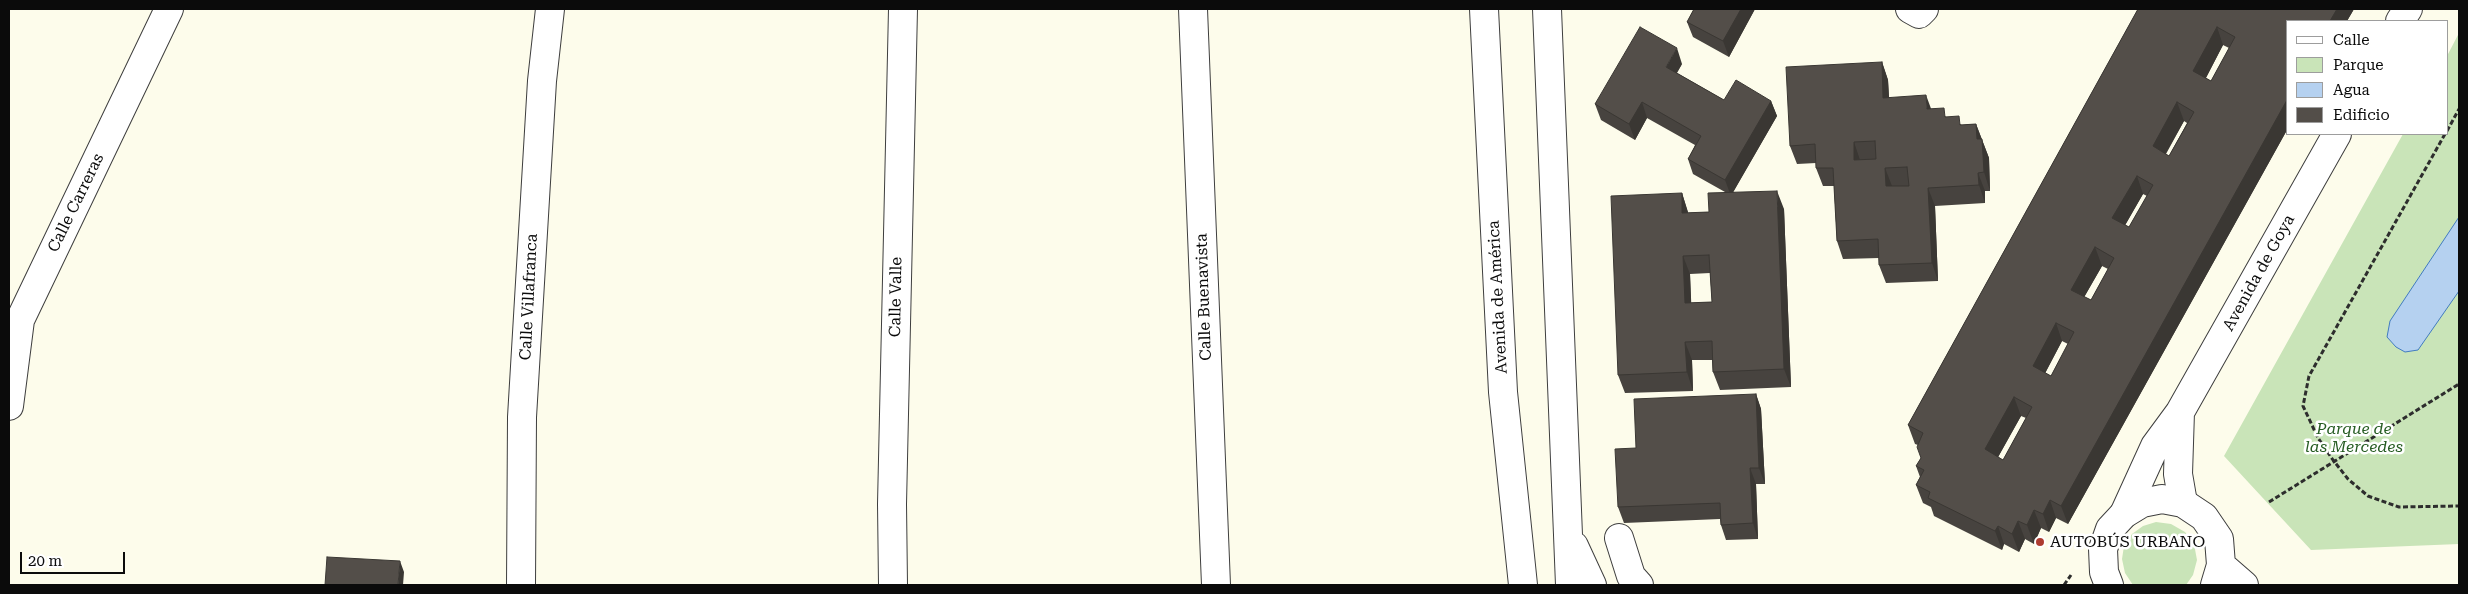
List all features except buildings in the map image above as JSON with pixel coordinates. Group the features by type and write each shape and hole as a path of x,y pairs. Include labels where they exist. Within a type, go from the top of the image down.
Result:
{"street":[{"name":"Calle Carreras","path":"9,406 14,319 169,9"},
{"name":"Calle Villafranca","path":"521,585 522,417 542,81 550,9"},
{"name":"Calle Valle","path":"893,585 892,504 903,9"},
{"name":"Calle Buenavista","path":"1193,9 1216,585"},
{"name":"Avenida de América","path":"1484,9 1503,392 1524,585"},
{"path":"1547,9 1570,585"},
{"path":"1910,9 1920,14 1924,9"},
{"path":"2401,20 2408,9"},
{"name":"Avenida de Goya","path":"2124,514 2155,446 2180,412 2336,135"},
{"name":"Avenida de Goya","path":"2180,412 2178,474 2183,503"},
{"path":"2101,581 2103,549 2110,529 2124,514 2142,503 2162,499 2183,503 2204,517 2219,539 2218,575 2244,585"},
{"path":"1569,537 1592,585"},
{"path":"1619,538 1631,576 1639,585"}],"path":[{"path":"2448,129 2459,109"},
{"path":"2445,135 2308,376 2303,406 2318,438 2332,460 2348,479 2368,496 2399,508 2459,506"},
{"path":"2268,502 2332,460 2459,384"}],"green space":[{"name":"Parque de las Mercedes","path":"2459,33 2459,544 2311,550 2224,456 2402,135 2448,135 2448,54"},
{"path":"2156,522 2171,524 2185,532 2194,544 2197,560 2193,575 2186,585 2133,585 2125,573 2122,559 2124,546 2132,534 2143,526"}],"water":[{"path":"2459,217 2459,291 2418,350 2405,352 2396,347 2387,337 2390,321"}],"place":[{"name":"AUTOBÚS URBANO","path":"2040,542"}]}
